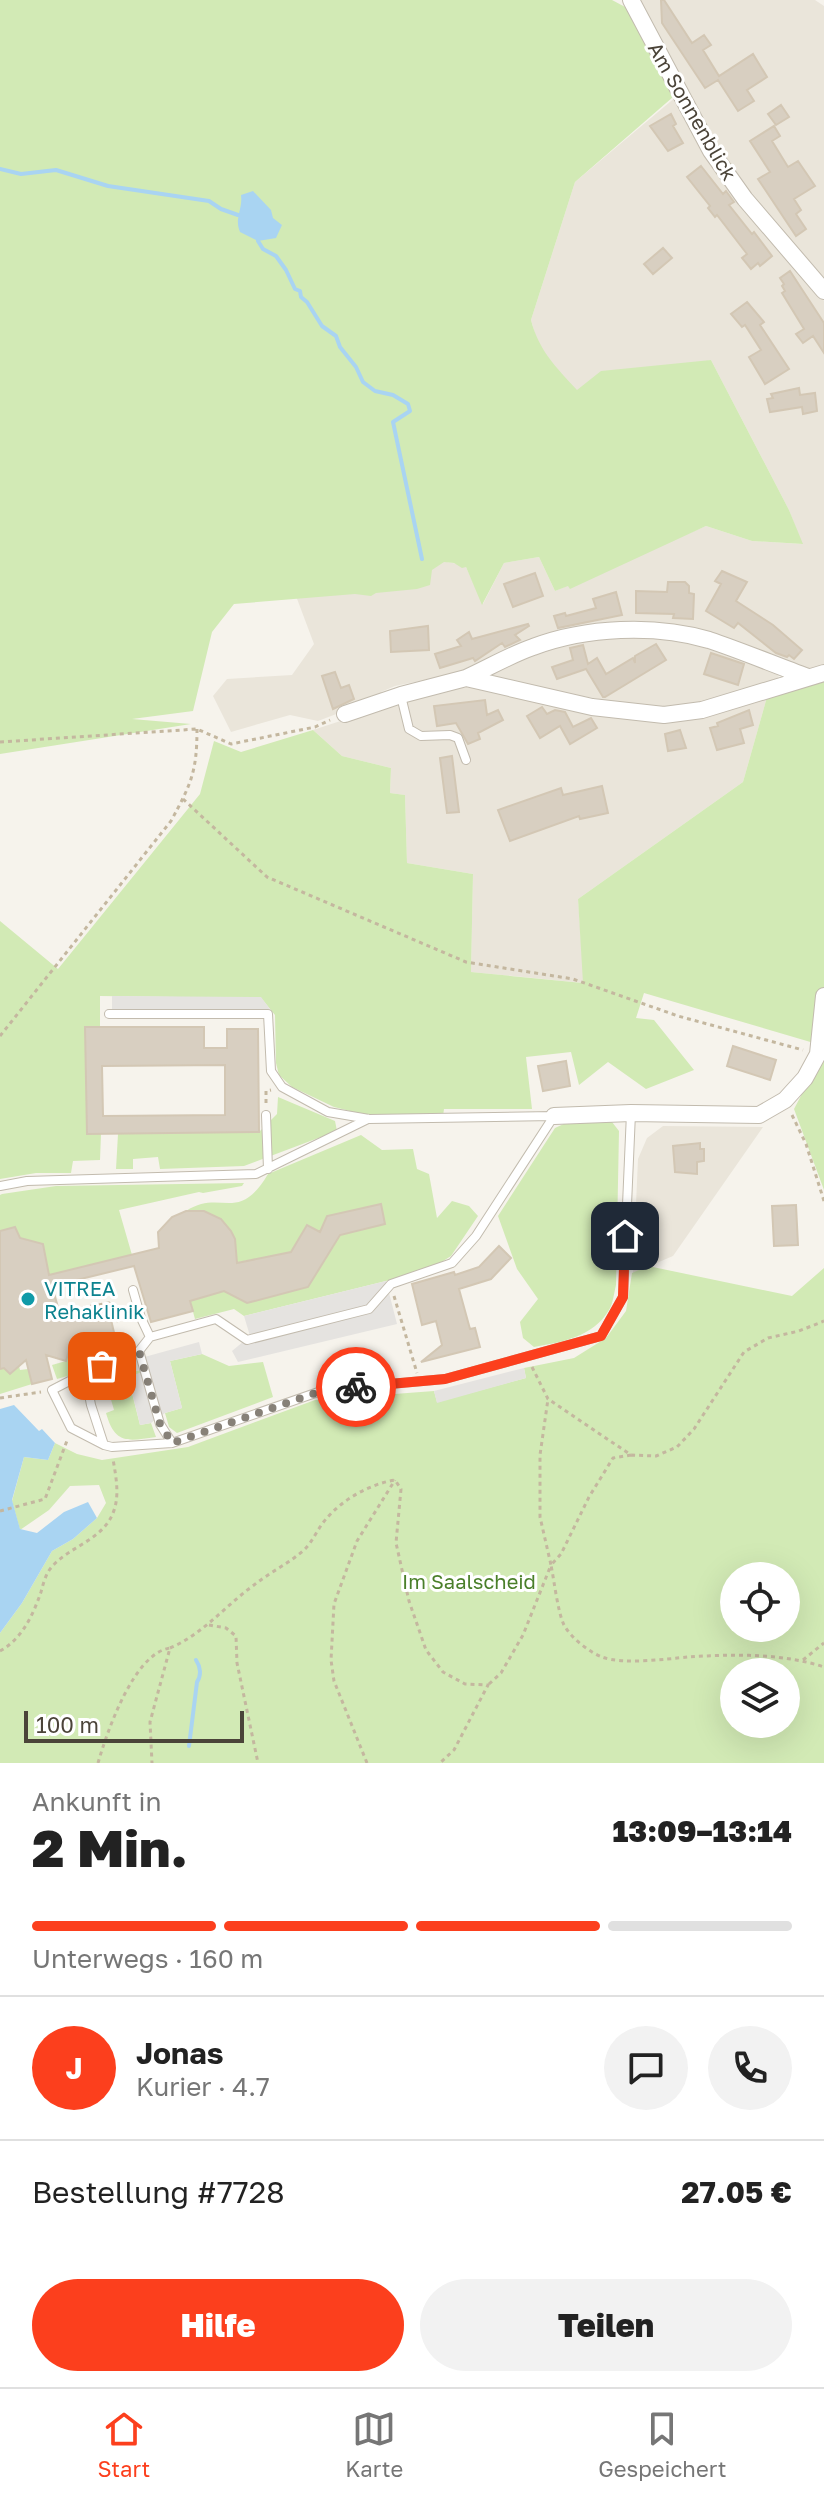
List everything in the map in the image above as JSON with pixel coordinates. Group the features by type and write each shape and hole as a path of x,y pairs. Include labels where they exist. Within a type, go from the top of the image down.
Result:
{"street":[{"name":"Am Sonnenblick","path":"631,0 711,151 745,199 824,291"},
{"path":"345,714 466,678 532,647 609,631 664,632 708,640 816,675"},
{"path":"466,678 592,707 664,715 702,710 816,675"},
{"path":"554,1116 631,1113 759,1115 785,1100 805,1078 818,1054 824,996"}],"lane":[{"path":"401,695 409,729 421,736 450,735 458,738 466,760"},
{"path":"109,1014 268,1014 271,1071 282,1087 328,1112 369,1119 554,1116"},
{"path":"554,1116 476,1236 452,1263 391,1284 369,1309 247,1340 216,1319 150,1337 139,1351 52,1390 71,1428 108,1446 172,1443 324,1390 445,1379 601,1336 623,1297 631,1113"},
{"path":"266,1115 268,1169"},
{"path":"0,1186 27,1181 256,1174 369,1119"},
{"path":"133,1290 150,1337"},
{"path":"139,1351 160,1424 172,1443"},
{"path":"85,1373 91,1405 108,1446"}],"path":[{"path":"0,742 197,729 231,744 315,727 345,714"},
{"path":"0,1036 171,821 191,784 197,757 197,729"},
{"path":"183,799 267,877 466,962 573,979 678,1016 818,1054"},
{"path":"785,1100 806,1144 824,1201"},
{"path":"59,1312 109,1303 114,1321 141,1318"},
{"path":"397,1310 420,1381"},
{"path":"440,1763 454,1750 488,1685 501,1673 523,1635 551,1565 561,1554 589,1497 613,1458 656,1456 677,1447 694,1429 744,1352 768,1338 824,1321"},
{"path":"527,1357 548,1399 631,1455"},
{"path":"0,1398 52,1390"},
{"path":"548,1399 540,1455 540,1517 564,1625 579,1643 603,1658 637,1661 774,1657 803,1660 824,1667"},
{"path":"0,1511 45,1499 71,1428"},
{"path":"0,1651 9,1646 32,1618 48,1572 66,1553 99,1534 113,1514 117,1491 108,1446"},
{"path":"395,1480 401,1489 396,1543 409,1601 426,1650 443,1672 465,1684 488,1685"},
{"path":"98,1763 112,1719 130,1684 155,1654 186,1641 209,1625 229,1604 305,1549 327,1517 347,1502 379,1483 395,1480"},
{"path":"367,1763 334,1681 331,1660 334,1604 357,1541 395,1480"},
{"path":"209,1625 226,1628 236,1636 237,1663 258,1763"},
{"path":"803,1660 824,1643"},
{"path":"152,1763 150,1722 170,1648"}],"shaded area":[{"path":"639,0 815,0 824,6 824,280 777,231 704,128"},
{"path":"677,96 824,301 824,665 807,671 697,632 587,627 459,673 395,686 381,692 381,697 318,721 290,715 231,732 213,696 227,679 292,675 314,644 293,588 428,559 465,565 483,604 504,563 539,557 555,591 706,526 752,541 802,544 789,510 711,360 567,399 544,365 531,320 575,182"},
{"path":"605,637 665,637 698,644 779,674 778,679 690,707 654,709 483,678 537,649"},
{"path":"472,687 592,715 767,697 743,782 578,899 584,983 471,972 473,874 407,863 405,795 390,793 391,768 342,756 313,730 432,691"},
{"path":"112,996 261,997 270,1009 112,1009"},
{"path":"663,1126 763,1127 673,1256 633,1273 638,1159 647,1138"},
{"path":"386,1281 397,1324 238,1362 232,1351 250,1336 244,1316"},
{"path":"199,1342 202,1354 170,1361 182,1408 140,1425 128,1376 140,1373 140,1370 111,1377 108,1367"},
{"path":"524,1368 526,1378 437,1403 434,1391"}],"green space":[{"path":"0,0 612,0 627,8 673,97 575,182 531,320 534,331 549,358 577,390 601,371 711,360 789,510 803,544 752,541 706,526 570,589 568,586 555,591 539,557 504,563 482,605 466,567 444,562 432,570 430,585 417,589 371,596 355,594 234,604 212,632 193,711 132,719 191,724 0,754"},
{"path":"824,676 824,1046 644,993 636,1018 654,1020 694,1070 646,1089 608,1062 579,1085 571,1052 526,1057 532,1109 444,1109 443,1116 370,1116 334,1107 292,1087 279,1075 275,1015 261,998 100,996 100,1027 85,1028 87,1134 101,1134 100,1160 73,1161 71,1173 36,1173 0,1179 0,921 58,969 200,794 214,741 241,752 313,730 342,756 391,768 390,793 405,795 407,863 473,874 471,972 583,983 578,899 743,782 767,697"},
{"path":"824,1052 824,1190 794,1109"},
{"path":"278,1097 335,1121 337,1131 244,1166 160,1169 158,1157 133,1159 133,1169 116,1169 118,1134 259,1132 277,1114"},
{"path":"568,1122 612,1122 619,1131 616,1285 612,1302 602,1319 586,1332 534,1347 523,1338 520,1322 538,1299 517,1269 498,1216 555,1128"},
{"path":"361,1135 382,1150 413,1149 417,1169 429,1174 437,1218 452,1201 469,1206 478,1216 451,1256 437,1265 386,1281 244,1316 234,1309 195,1319 190,1301 224,1291 247,1303 308,1287 340,1235 385,1224 380,1204 327,1216 320,1233 306,1226 291,1252 234,1263 234,1241 225,1224 208,1213 186,1211 209,1203 238,1202 257,1189 268,1174"},
{"path":"244,1183 242,1186 119,1210 132,1255 49,1275 43,1244 20,1238 14,1227 0,1231 2,1194 56,1186"},
{"name":"Im Saalscheid","path":"648,1266 792,1296 824,1268 824,1763 0,1763 0,1633 22,1603 52,1551 73,1539 97,1518 106,1503 99,1485 70,1486 49,1510 20,1530 12,1501 24,1457 48,1460 55,1443 77,1454 102,1460 188,1447 315,1400 434,1391 437,1402 526,1378 524,1368 574,1358 606,1338 626,1311 632,1273"},
{"path":"116,1341 119,1349 89,1356 85,1371 57,1379 52,1365 66,1361 69,1350"},
{"path":"202,1354 229,1366 263,1362 273,1397 177,1433 169,1427 165,1413 182,1408 170,1361"},
{"path":"19,1366 20,1370 28,1369 32,1384 0,1394 0,1369 5,1368 10,1374"},
{"path":"108,1367 112,1377 140,1370 141,1373 128,1377 140,1425 151,1423 156,1437 130,1440 114,1431 106,1413 114,1410 103,1372"}],"water":[{"path":"253,191 282,225 276,238 258,241 240,232 241,195"},
{"path":"14,1405 55,1443 48,1460 24,1457 12,1500 20,1529 37,1533 64,1512 88,1502 97,1518 73,1539 52,1551 22,1603 0,1633 0,1409"}],"building":[{"path":"661,0 664,0 692,43 704,35 711,45 703,50 719,76 753,54 767,77 747,90 754,101 738,111 718,80 705,88 662,23"},
{"path":"781,105 789,117 776,125 768,114"},
{"path":"671,114 676,124 673,126 683,143 668,151 650,126"},
{"path":"774,126 780,136 772,141 788,167 798,161 815,186 794,199 801,210 796,214 806,229 796,236 758,179 770,172 750,141"},
{"path":"701,166 723,194 726,191 734,202 729,205 772,256 760,266 758,263 751,269 742,258 747,254 717,215 715,217 687,177"},
{"path":"663,248 672,258 653,274 644,264"},
{"path":"790,271 824,323 824,353 813,336 803,343 796,334 804,329 782,293 785,291 780,278"},
{"path":"747,302 764,322 760,325 789,369 765,384 749,357 761,350 745,325 742,327 731,314"},
{"path":"799,388 800,395 815,393 817,411 803,414 802,407 770,412 767,399 773,398 771,394"},
{"path":"722,571 747,582 736,601 773,625 802,650 794,659 776,653 738,623 734,628 706,611 721,584 715,581"},
{"path":"535,573 543,596 513,607 504,584"},
{"path":"668,582 685,582 689,586 689,593 694,594 693,619 673,618 674,614 636,613 636,591 667,592"},
{"path":"616,592 622,615 558,628 554,616 596,608 593,599"},
{"path":"528,624 515,635 520,640 505,647 502,643 475,661 473,658 440,668 435,654 461,646 457,640 469,632 472,639"},
{"path":"428,626 429,650 391,652 390,631"},
{"path":"656,644 666,660 605,697 586,669 557,679 552,667 573,660 570,648 583,645 588,664 597,658 606,674 633,658 635,663 635,656"},
{"path":"711,653 744,664 738,685 704,674"},
{"path":"335,672 341,688 349,685 354,699 333,709 322,676"},
{"path":"485,700 487,715 498,710 503,720 478,733 480,739 468,744 456,723 437,726 434,706"},
{"path":"542,707 547,714 555,710 565,712 573,727 591,718 597,728 570,744 560,726 540,738 527,716"},
{"path":"749,710 753,725 740,729 744,743 717,750 710,728"},
{"path":"680,730 686,748 668,751 665,734"},
{"path":"452,756 459,812 447,813 440,758"},
{"path":"602,786 608,813 580,819 579,816 510,841 498,810 561,788 563,795"},
{"path":"85,1027 204,1027 204,1048 227,1048 227,1029 258,1029 259,1132 87,1134","holes":["225,1065 225,1115 103,1116 102,1066"]},
{"path":"733,1046 776,1060 770,1080 727,1066"},
{"path":"566,1061 570,1086 543,1091 538,1066"},
{"path":"700,1143 700,1149 704,1149 704,1161 697,1162 697,1174 675,1172 673,1146"},
{"path":"381,1204 385,1224 340,1235 308,1287 247,1303 224,1291 190,1301 193,1311 151,1322 134,1266 52,1286 61,1318 108,1307 116,1341 69,1350 66,1361 46,1355 52,1379 32,1384 26,1360 10,1374 4,1368 0,1369 0,1231 15,1227 20,1238 43,1244 49,1275 159,1248 158,1232 172,1217 186,1211 204,1211 221,1219 231,1231 235,1239 237,1263 291,1252 307,1225 320,1232 327,1216"},
{"path":"796,1205 798,1245 774,1246 772,1206"},
{"path":"499,1246 511,1258 491,1279 459,1289 470,1329 475,1328 480,1347 421,1362 442,1345 436,1321 422,1325 412,1284 479,1267"}],"waterway":[{"path":"0,169 21,174 56,170 108,186 209,201 238,215"},
{"path":"258,241 263,249 276,256 322,326 336,336 363,382 375,391 393,395 408,404 410,411 393,422 422,559"},
{"path":"189,1746 200,1674 196,1660"}],"way so far":[{"path":"102,1366 139,1351 160,1424 172,1443 324,1390 356,1387"}],"place":[{"name":"VITREA Rehaklinik","path":"28,1299"}],"route":[{"path":"356,1387 445,1379 601,1336 623,1297 625,1236"}]}
